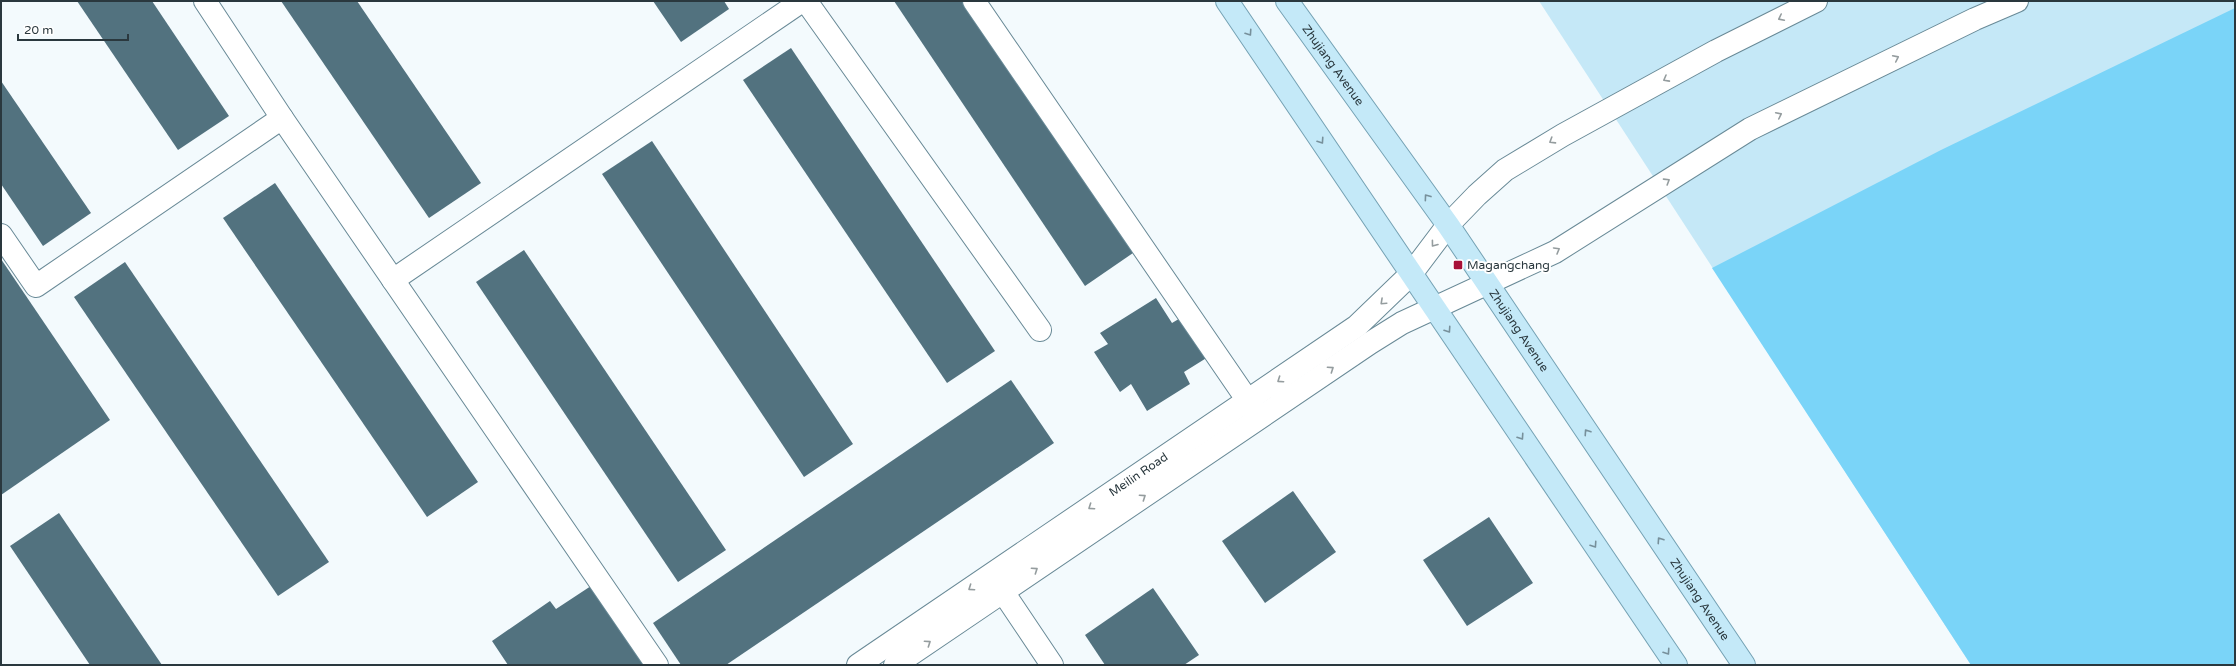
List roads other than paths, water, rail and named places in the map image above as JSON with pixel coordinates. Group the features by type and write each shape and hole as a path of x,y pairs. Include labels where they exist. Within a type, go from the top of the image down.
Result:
{"main road":[{"path":"1227,1 1433,308 1676,665"},
{"name":"Zhujiang Avenue","path":"1287,1 1448,226 1744,665"}],"street":[{"path":"205,1 282,118 658,665"},
{"path":"393,280 802,1"},
{"path":"806,1 1040,330"},
{"path":"974,1 1254,410"},
{"name":"Meilin Road","path":"895,665 1002,592 1254,410 1357,326 1411,274 1448,226 1477,195 1505,170 1563,135 1716,51 1816,1"},
{"name":"Meilin Road","path":"858,665 991,574 1254,410 1370,343 1433,308 1486,282 1555,252 1750,129 1975,19 2018,1"},
{"path":"1,235 36,286 282,118"},
{"path":"991,574 1052,665"}],"place":[{"name":"Magangchang","path":"1458,265"}]}
